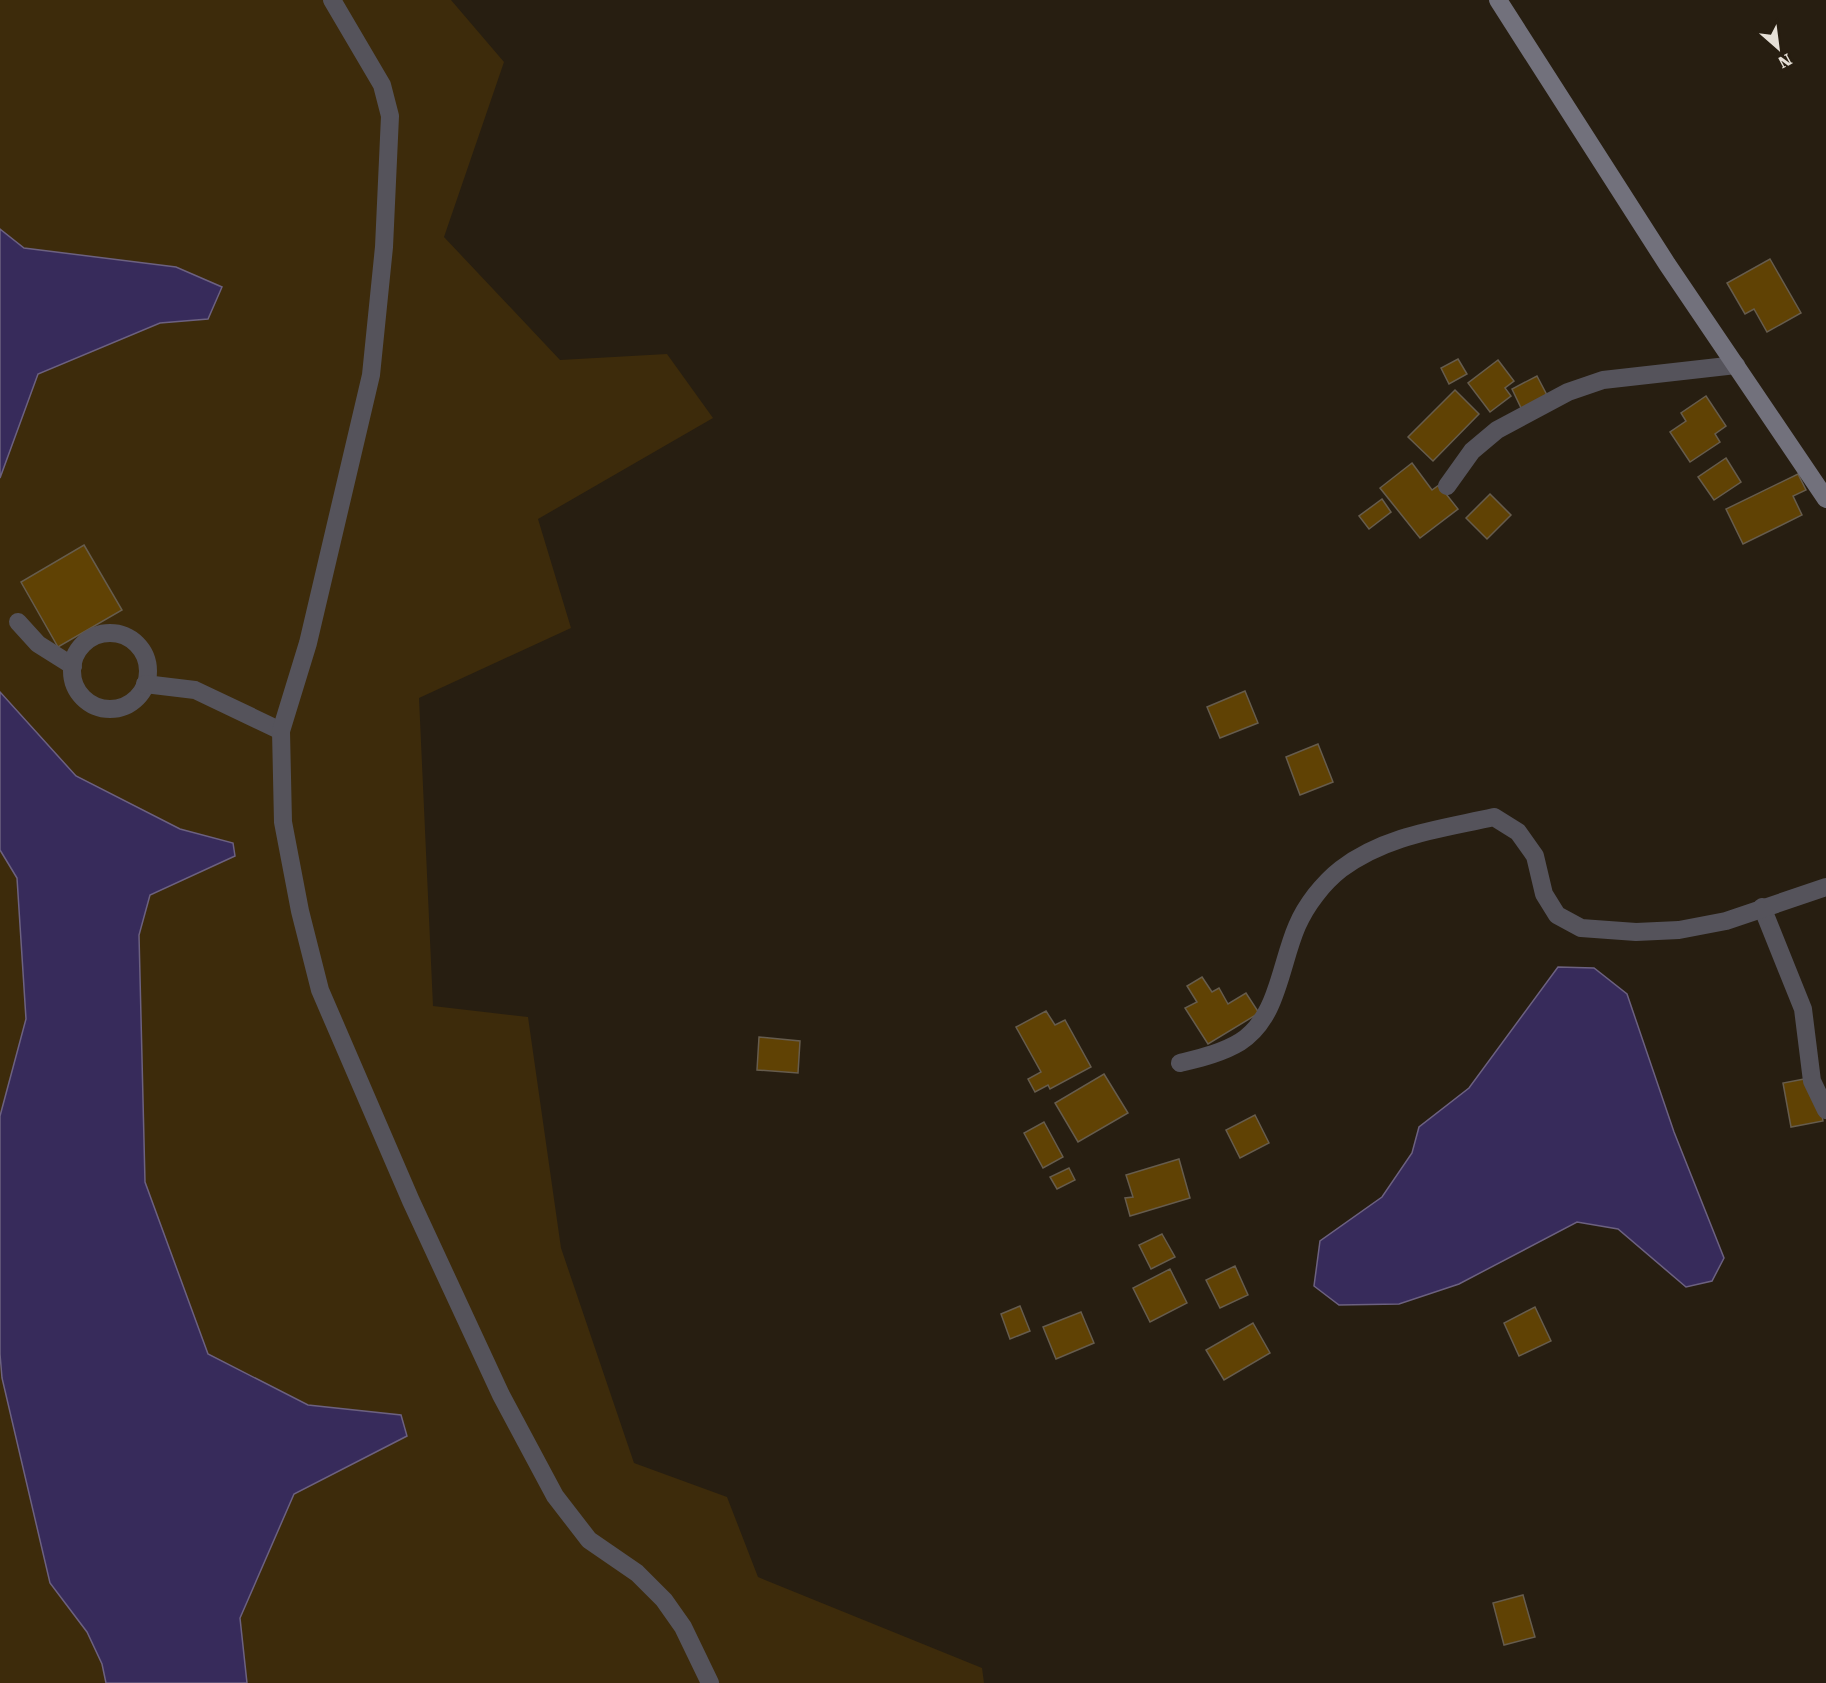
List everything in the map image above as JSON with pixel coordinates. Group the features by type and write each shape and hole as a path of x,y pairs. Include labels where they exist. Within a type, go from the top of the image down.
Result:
{"street":[{"path":"332,0 382,85 390,116 384,247 371,375 308,643 282,731 283,822 300,911 320,990 411,1200 501,1395 555,1496 590,1540 637,1573 664,1600 683,1627 710,1683"},
{"path":"1498,0 1667,264 1826,499"},
{"path":"1447,486 1472,451 1497,430 1568,392 1604,380 1736,365"},
{"path":"18,622 38,644 73,666"},
{"path":"112,632 132,639 146,656 148,678 145,684 139,698 119,708 98,708 80,695 71,675 75,654 90,638 112,632"},
{"path":"145,684 195,690 282,731"},
{"path":"1180,1063 1214,1054 1240,1042 1263,1021 1297,926 1310,902 1340,870 1390,840 1494,817 1518,832 1535,856 1544,894 1557,915 1581,928 1635,932 1679,930 1726,921 1826,887"},
{"path":"1762,908 1803,1009 1812,1081 1826,1110"}],"shaded area":[{"path":"0,0 451,0 504,62 444,237 560,360 667,354 713,418 538,519 571,628 419,698 433,1006 528,1017 561,1248 634,1463 727,1497 758,1577 982,1668 984,1683 0,1683"},
{"path":"0,229 24,248 176,267 222,287 208,319 160,323 38,374 0,478"},
{"path":"0,692 76,776 180,829 233,843 235,856 150,895 139,935 145,1182 208,1354 308,1405 401,1415 407,1436 294,1494 240,1618 247,1683 106,1683 102,1664 87,1632 50,1583 2,1378 0,1354 0,1116 26,1019 17,878 0,850"},
{"path":"1558,967 1594,968 1627,994 1674,1132 1724,1258 1712,1281 1686,1287 1618,1229 1577,1222 1459,1284 1399,1304 1339,1305 1314,1286 1320,1241 1382,1197 1412,1153 1419,1127 1469,1088"}],"building":[{"path":"1770,259 1801,313 1767,332 1754,309 1745,314 1727,283"},
{"path":"1458,359 1467,374 1449,384 1441,368"},
{"path":"1498,360 1514,381 1505,388 1511,396 1490,412 1468,383"},
{"path":"1537,376 1549,399 1523,412 1512,389"},
{"path":"1455,390 1479,414 1433,461 1408,437"},
{"path":"1706,396 1726,426 1715,434 1720,442 1690,462 1670,432 1686,421 1681,413"},
{"path":"1726,458 1741,482 1714,500 1698,477"},
{"path":"1412,463 1432,490 1439,485 1458,509 1420,538 1380,488"},
{"path":"1798,474 1806,490 1793,496 1802,515 1743,544 1726,509"},
{"path":"1490,494 1511,515 1487,539 1466,518"},
{"path":"1382,499 1391,512 1369,529 1359,516"},
{"path":"84,545 122,610 58,647 21,582"},
{"path":"1245,691 1258,723 1220,738 1207,707"},
{"path":"1318,744 1333,782 1300,795 1286,757"},
{"path":"1202,977 1212,992 1219,988 1228,1004 1246,993 1259,1013 1208,1044 1185,1008 1197,1002 1187,986"},
{"path":"1046,1011 1055,1025 1065,1020 1091,1067 1050,1089 1048,1085 1035,1092 1028,1079 1041,1072 1016,1027"},
{"path":"759,1037 800,1041 798,1073 757,1070"},
{"path":"1104,1074 1128,1113 1078,1142 1055,1103"},
{"path":"1815,1077 1823,1121 1791,1127 1783,1083"},
{"path":"1255,1115 1269,1143 1240,1158 1226,1130"},
{"path":"1044,1122 1063,1157 1043,1168 1024,1133"},
{"path":"1179,1159 1190,1198 1130,1216 1125,1198 1133,1197 1126,1175"},
{"path":"1069,1168 1075,1180 1057,1189 1050,1177"},
{"path":"1162,1234 1175,1257 1151,1269 1139,1245"},
{"path":"1235,1266 1248,1295 1220,1308 1206,1280"},
{"path":"1170,1269 1187,1303 1150,1322 1133,1288"},
{"path":"1020,1306 1030,1331 1010,1339 1001,1314"},
{"path":"1535,1307 1551,1341 1519,1356 1504,1323"},
{"path":"1081,1312 1094,1343 1056,1359 1043,1327"},
{"path":"1253,1323 1270,1353 1224,1380 1206,1350"},
{"path":"1523,1595 1535,1637 1504,1645 1493,1603"}]}
